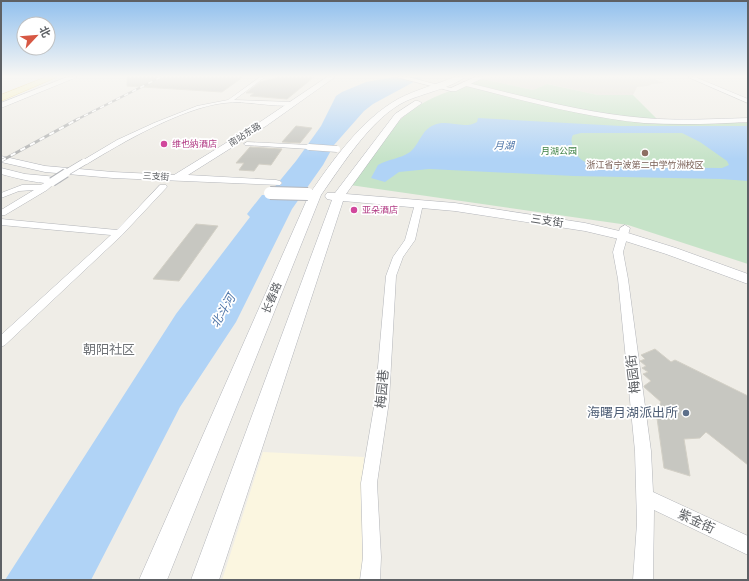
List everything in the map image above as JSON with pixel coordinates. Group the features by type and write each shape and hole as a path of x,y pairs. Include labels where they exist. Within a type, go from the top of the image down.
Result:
{"main road":[{"name":"南站东路","path":"176,178 293,104"},
{"name":"南站东路","path":"193,179 274,126 304,104"},
{"name":"长春路","path":"154,580 314,190 342,149 383,112 395,104"},
{"name":"长春路","path":"205,580 342,192 398,116 415,104"},
{"name":"三支街","path":"1,159 45,169 113,175 193,179 273,188"},
{"name":"三支街","path":"1,171 26,177 163,187 273,188 435,197 624,232 748,268"},
{"name":"三支街","path":"342,192 624,232 670,251 748,279"}],"street":[{"path":"1,218 52,182 119,142 153,125 210,104"},
{"path":"552,104 623,117 668,122 748,120"},
{"path":"247,144 342,149"},
{"path":"1,342 120,232 163,187"},
{"path":"1,196 15,188 44,188"},
{"name":"梅园巷","path":"370,580 372,557 370,483 382,401 391,276 398,257 410,240 419,204"},
{"path":"1,218 120,232"},
{"name":"梅园街","path":"624,232 618,252 623,279 643,451 646,522 643,580"},
{"name":"紫金街","path":"645,498 748,546"}],"shaded area":[{"path":"263,452 364,457 361,497 363,580 222,580"}],"green space":[{"name":"月湖公园","path":"422,104 642,104 658,120 665,123 748,123 748,264 628,225 350,185 389,132 408,113"}],"water":[{"name":"北斗河","path":"332,104 373,104 364,111 334,145 323,165 292,209 236,322 180,407 91,580 5,580 176,314 250,217 247,214 262,195 268,195 296,161 321,126"},
{"name":"月湖","path":"478,118 621,126 748,126 748,181 721,179 574,176 429,169 399,172 385,182 371,178 378,165 410,152 426,130 430,127 439,123 466,125 477,122","holes":["581,133 682,133 700,142 727,161 729,165 722,168 600,167 583,161 577,155 572,145 573,135"]}],"building":[{"path":"296,126 312,128 300,143 282,142"},
{"path":"250,147 282,149 271,165 259,164 254,171 239,170 244,163 236,163"},
{"path":"196,224 218,226 179,281 153,279"},
{"name":"海曙月湖派出所","path":"655,349 671,362 675,360 748,396 748,465 706,432 700,438 684,439 690,476 664,468 656,411 661,402 644,387 651,381 643,374 648,372 642,368 646,366 640,361 645,359 641,355"}],"railway":[{"path":"76,120 107,104"},
{"path":"1,161 78,119"}],"place":[{"name":"维也纳酒店","path":"164,144"},
{"name":"浙江省宁波第二中学竹洲校区","path":"645,153"},
{"name":"亚朵酒店","path":"354,210"},
{"name":"海曙月湖派出所","path":"686,413"}],"district":[{"name":"朝阳社区","path":"109,350"}]}
